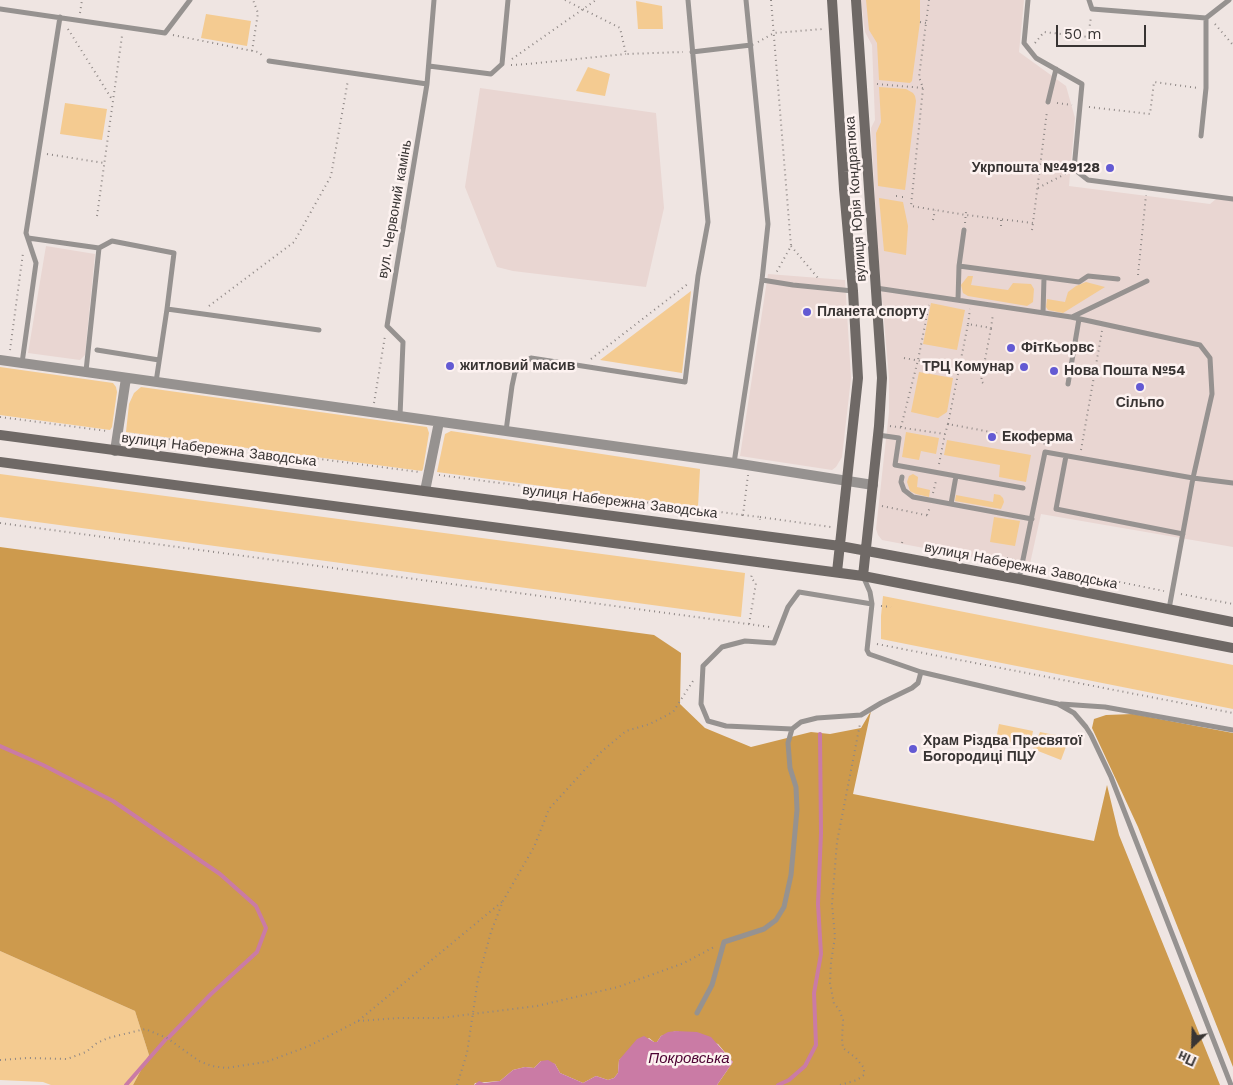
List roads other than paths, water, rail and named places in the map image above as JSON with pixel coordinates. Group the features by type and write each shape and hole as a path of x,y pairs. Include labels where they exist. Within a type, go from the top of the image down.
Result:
{"main road":[{"name":"вулиця Юрія Кондратюка","path":"832,0 858,378 837,572"},
{"name":"вулиця Юрія Кондратюка","path":"856,0 882,378 863,576"},
{"path":"843,167 867,166"},
{"name":"вулиця Набережна Заводська","path":"0,435 840,546 1019,579 1233,622"},
{"path":"0,462 837,572 1233,648"}],"street":[{"path":"0,360 734,463 873,486"},
{"path":"115,451 126,378"},
{"path":"425,491 439,422"}],"lane":[{"path":"0,9 165,33 190,0"},
{"name":"вул. Червоний камінь","path":"400,416 403,342 387,326 427,84 434,0"},
{"path":"429,66 491,74 503,65 508,0"},
{"path":"506,431 515,372 531,358 685,382 698,276 708,222 688,0"},
{"path":"734,463 762,280 768,224 746,0"},
{"path":"1028,0 1024,43 1036,58 1082,84 1074,170 1088,180 1233,199"},
{"path":"1089,0 1092,9 1206,18 1229,0"},
{"path":"22,363 36,263 26,233 60,17"},
{"path":"1201,136 1206,88 1206,18"},
{"path":"692,52 751,45"},
{"path":"269,61 427,84"},
{"path":"1048,102 1056,69"},
{"path":"958,300 959,266 964,230"},
{"path":"28,238 99,248 112,241 174,253 168,309 156,382"},
{"path":"86,371 99,248"},
{"path":"959,266 1079,282 1088,276 1118,279"},
{"path":"1043,312 1044,278"},
{"path":"762,280 853,291"},
{"path":"1072,317 1147,281"},
{"path":"876,288 1072,317 1200,345 1210,358 1212,394 1193,478 1169,609"},
{"path":"168,309 319,330"},
{"path":"1068,384 1078,319"},
{"path":"97,350 160,360"},
{"path":"878,435 899,438 895,465 1023,488"},
{"path":"1019,579 1045,452 1193,478 1233,483"},
{"path":"1066,456 1056,509 1183,534"},
{"path":"951,504 956,476"},
{"path":"902,477 901,482 904,490 913,497 1032,519"},
{"path":"863,576 870,592 872,604 867,642 869,654 921,672 1058,704 1105,707 1233,730"},
{"path":"872,604 799,592 788,607 774,643 745,641 722,647 703,666 701,704 708,721 726,726 792,729 802,722 817,718 861,715 912,688 918,683 921,672"},
{"path":"1058,704 1074,714 1092,735 1111,777 1231,1085"},
{"path":"697,1013 712,985 724,942 764,929 776,920 784,907 791,875 797,810 796,787 790,768 788,743 792,729"}],"water":[{"name":"Покровська","path":"668,1032 697,1032 711,1037 733,1062 717,1085 474,1085 479,1081 484,1083 500,1081 513,1070 525,1067 534,1068 541,1061 548,1060 555,1064 560,1073 583,1083 596,1076 608,1080 614,1078 618,1073 619,1060 637,1039 644,1036 657,1042 661,1036"}],"waterway":[{"path":"778,1085 789,1080 805,1066 816,1045 814,993 821,954 818,904 821,833 820,734"},
{"path":"0,746 43,765 113,801 220,874 256,906 266,928 257,952 211,994 168,1038"},
{"path":"126,1085 166,1039"}],"place":[{"name":"Укрпошта №49128","path":"1110,168"},
{"name":"Планета спорту","path":"807,312"},
{"name":"ФiтКьорвс","path":"1011,348"},
{"name":"житловий масив","path":"450,366"},
{"name":"ТРЦ Комунар","path":"1024,367"},
{"name":"Нова Пошта №54","path":"1054,371"},
{"name":"Сільпо","path":"1140,387"},
{"name":"Екоферма","path":"992,437"},
{"name":"Храм Різдва Пресвятої Богородиці ПЦУ","path":"913,749"}]}
